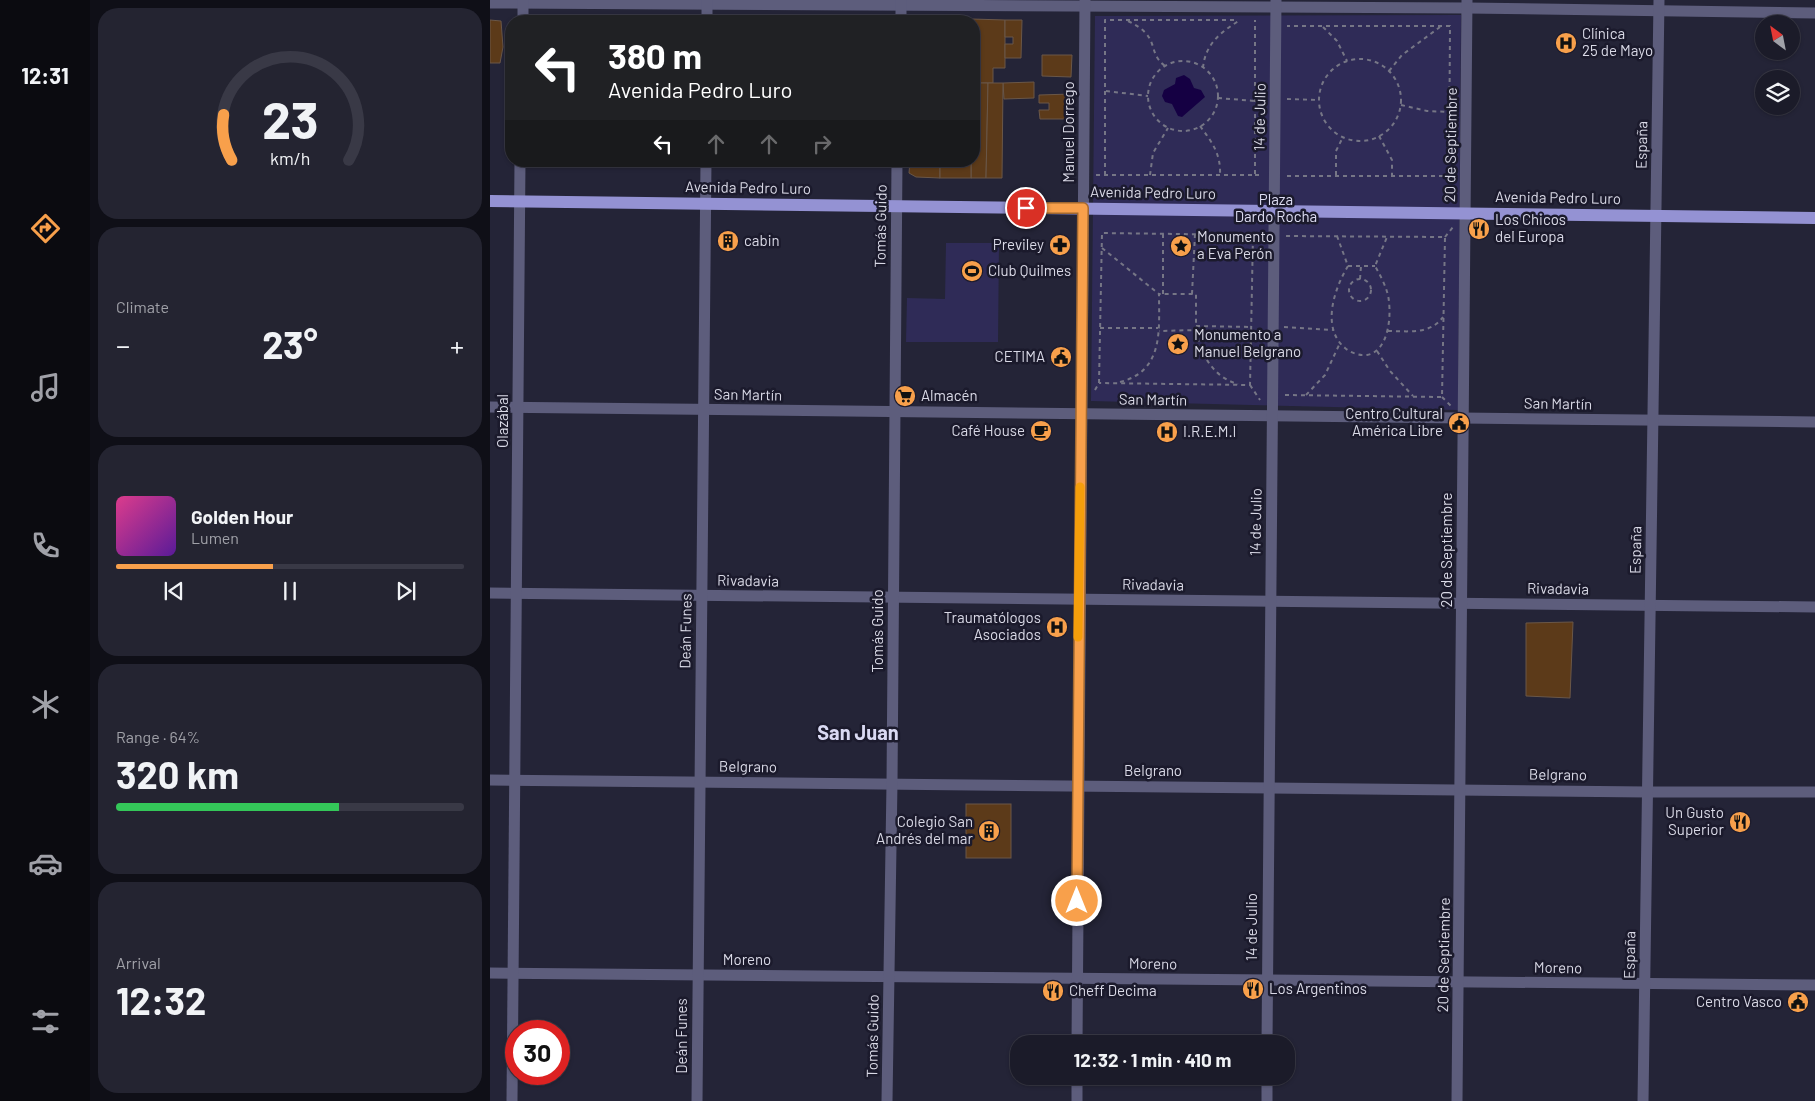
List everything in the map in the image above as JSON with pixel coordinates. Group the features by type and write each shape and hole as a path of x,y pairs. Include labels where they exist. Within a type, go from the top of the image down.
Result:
{"main road":[{"name":"Avenida Pedro Luro","path":"490,201 1815,218"}],"street":[{"path":"523,1 523,15"},
{"path":"490,3 523,1 1658,5 1815,13"},
{"path":"707,2 707,15"},
{"path":"901,2 901,15"},
{"name":"Manuel Dorrego","path":"1077,1035 1077,785 1085,3"},
{"name":"14 de Julio","path":"1267,1035 1276,4"},
{"name":"20 de Septiembre","path":"1457,1101 1467,4"},
{"name":"España","path":"1643,1101 1658,5"},
{"name":"Olazábal","path":"512,1101 520,167"},
{"name":"Deán Funes","path":"697,1101 702,410 706,167"},
{"name":"Tomás Guido","path":"887,1101 894,597 897,167"},
{"name":"San Martín","path":"490,407 1815,422"},
{"name":"Rivadavia","path":"490,593 1815,607"},
{"name":"Belgrano","path":"490,780 1647,792 1815,792"},
{"name":"Moreno","path":"490,973 1815,986"},
{"path":"1077,1085 1077,1101"},
{"path":"1267,1085 1267,1101"}],"path":[{"path":"1105,20 1240,20 1256,20 1255,175 1105,175 1105,20"},
{"path":"1126,20 1146,31 1152,41 1156,56 1165,66"},
{"path":"1203,68 1206,50 1211,43 1240,20"},
{"path":"1284,26 1450,26 1450,176 1284,176"},
{"path":"1322,26 1337,41 1347,61"},
{"path":"1389,71 1402,55 1440,26"},
{"path":"1369,60 1389,71 1397,81 1401,94 1401,105 1393,125 1379,136 1360,141 1343,137 1328,126 1323,118 1319,100 1321,88 1327,77 1337,66 1347,61 1369,60"},
{"path":"1186,61 1203,68 1213,77 1218,98 1211,116 1200,126 1186,131 1168,128 1152,113 1148,96 1151,82 1165,66 1186,61"},
{"path":"1105,91 1148,96"},
{"path":"1218,98 1256,101"},
{"path":"1284,99 1319,100"},
{"path":"1401,105 1426,111 1450,112"},
{"path":"1200,126 1216,149 1220,163 1220,175"},
{"path":"1150,175 1153,153 1168,128"},
{"path":"1379,136 1392,160 1392,176"},
{"path":"1336,176 1336,151 1343,137"},
{"path":"1102,233 1195,234 1253,235 1250,385 1099,383 1102,233"},
{"path":"1163,234 1163,294"},
{"path":"1192,294 1195,234"},
{"path":"1283,395 1442,398 1445,237 1286,235 1285,244"},
{"path":"1337,236 1348,266 1337,287 1334,301 1334,330 1340,343 1347,350 1367,355 1377,351 1388,330 1389,302 1386,288 1375,266 1387,236"},
{"path":"1102,248 1159,294 1196,294 1196,330 1200,347 1214,370 1223,378 1242,385"},
{"path":"1348,266 1375,266"},
{"path":"1360,279 1361,266"},
{"path":"1360,279 1369,284 1370,291 1367,297 1358,300 1350,294 1350,287 1353,281 1360,279"},
{"path":"1115,383 1132,379 1145,370 1160,339 1159,294"},
{"path":"1388,330 1410,332 1430,328 1438,324 1444,316"},
{"path":"1196,326 1251,327"},
{"path":"1284,327 1334,330"},
{"path":"1100,328 1196,330"},
{"path":"1306,394 1326,375 1340,343"},
{"path":"1377,351 1390,371 1413,396"}],"green space":[{"name":"Plaza Dardo Rocha","path":"1461,15 1458,410 1091,401 1095,16"},
{"name":"Club Quilmes","path":"946,243 999,243 998,342 906,342 907,298 945,299"}],"shaded area":[{"path":"1184,75 1190,79 1194,88 1201,90 1205,97 1182,117 1178,116 1172,104 1165,102 1162,96 1164,90 1175,84 1176,78"}],"building":[{"path":"980,19 1005,20 1005,68 993,68 993,83 980,83"},
{"path":"490,20 501,21 503,47 500,63 490,63"},
{"path":"1005,20 1022,20 1021,58 1005,58 1005,44 1013,44 1013,37 1005,37"},
{"path":"1042,55 1072,55 1071,77 1042,76"},
{"path":"1034,82 1034,98 1004,99 1003,83"},
{"path":"980,83 988,83 986,178 971,178 971,167 980,167"},
{"path":"988,83 1003,83 1002,178 986,178"},
{"path":"1071,94 1071,119 1040,119 1039,110 1049,110 1049,103 1039,103 1039,95"},
{"path":"910,167 940,167 940,178 916,177 909,173"},
{"path":"940,167 971,167 971,178 940,178"},
{"name":"cabin","path":"727,231 738,244 729,251 719,238"},
{"path":"1573,622 1570,698 1526,696 1526,623"},
{"name":"Colegio San Andrés del mar","path":"966,804 1011,804 1011,858 966,858"}],"slow traffic":[{"path":"1078,637 1080,487"}],"place":[{"name":"Clínica 25 de Mayo","path":"1566,43"},
{"name":"Los Chicos del Europa","path":"1479,229"},
{"name":"cabin","path":"728,241"},
{"name":"Previley","path":"1060,245"},
{"name":"Monumento a Eva Perón","path":"1181,246"},
{"name":"Club Quilmes","path":"972,271"},
{"name":"Monumento a Manuel Belgrano","path":"1178,344"},
{"name":"CETIMA","path":"1061,357"},
{"name":"Almacén","path":"905,396"},
{"name":"Centro Cultural América Libre","path":"1459,423"},
{"name":"Café House","path":"1041,431"},
{"name":"I.R.E.M.I","path":"1167,432"},
{"name":"Traumatólogos Asociados","path":"1057,627"},
{"name":"Un Gusto Superior","path":"1740,822"},
{"name":"Colegio San Andrés del mar","path":"989,831"},
{"name":"Los Argentinos","path":"1253,989"},
{"name":"Cheff Decima","path":"1053,991"},
{"name":"Centro Vasco","path":"1798,1002"}],"district":[{"name":"San Juan","path":"858,733"}],"route":[{"path":"1026,208 1083,208 1077,901"}]}
